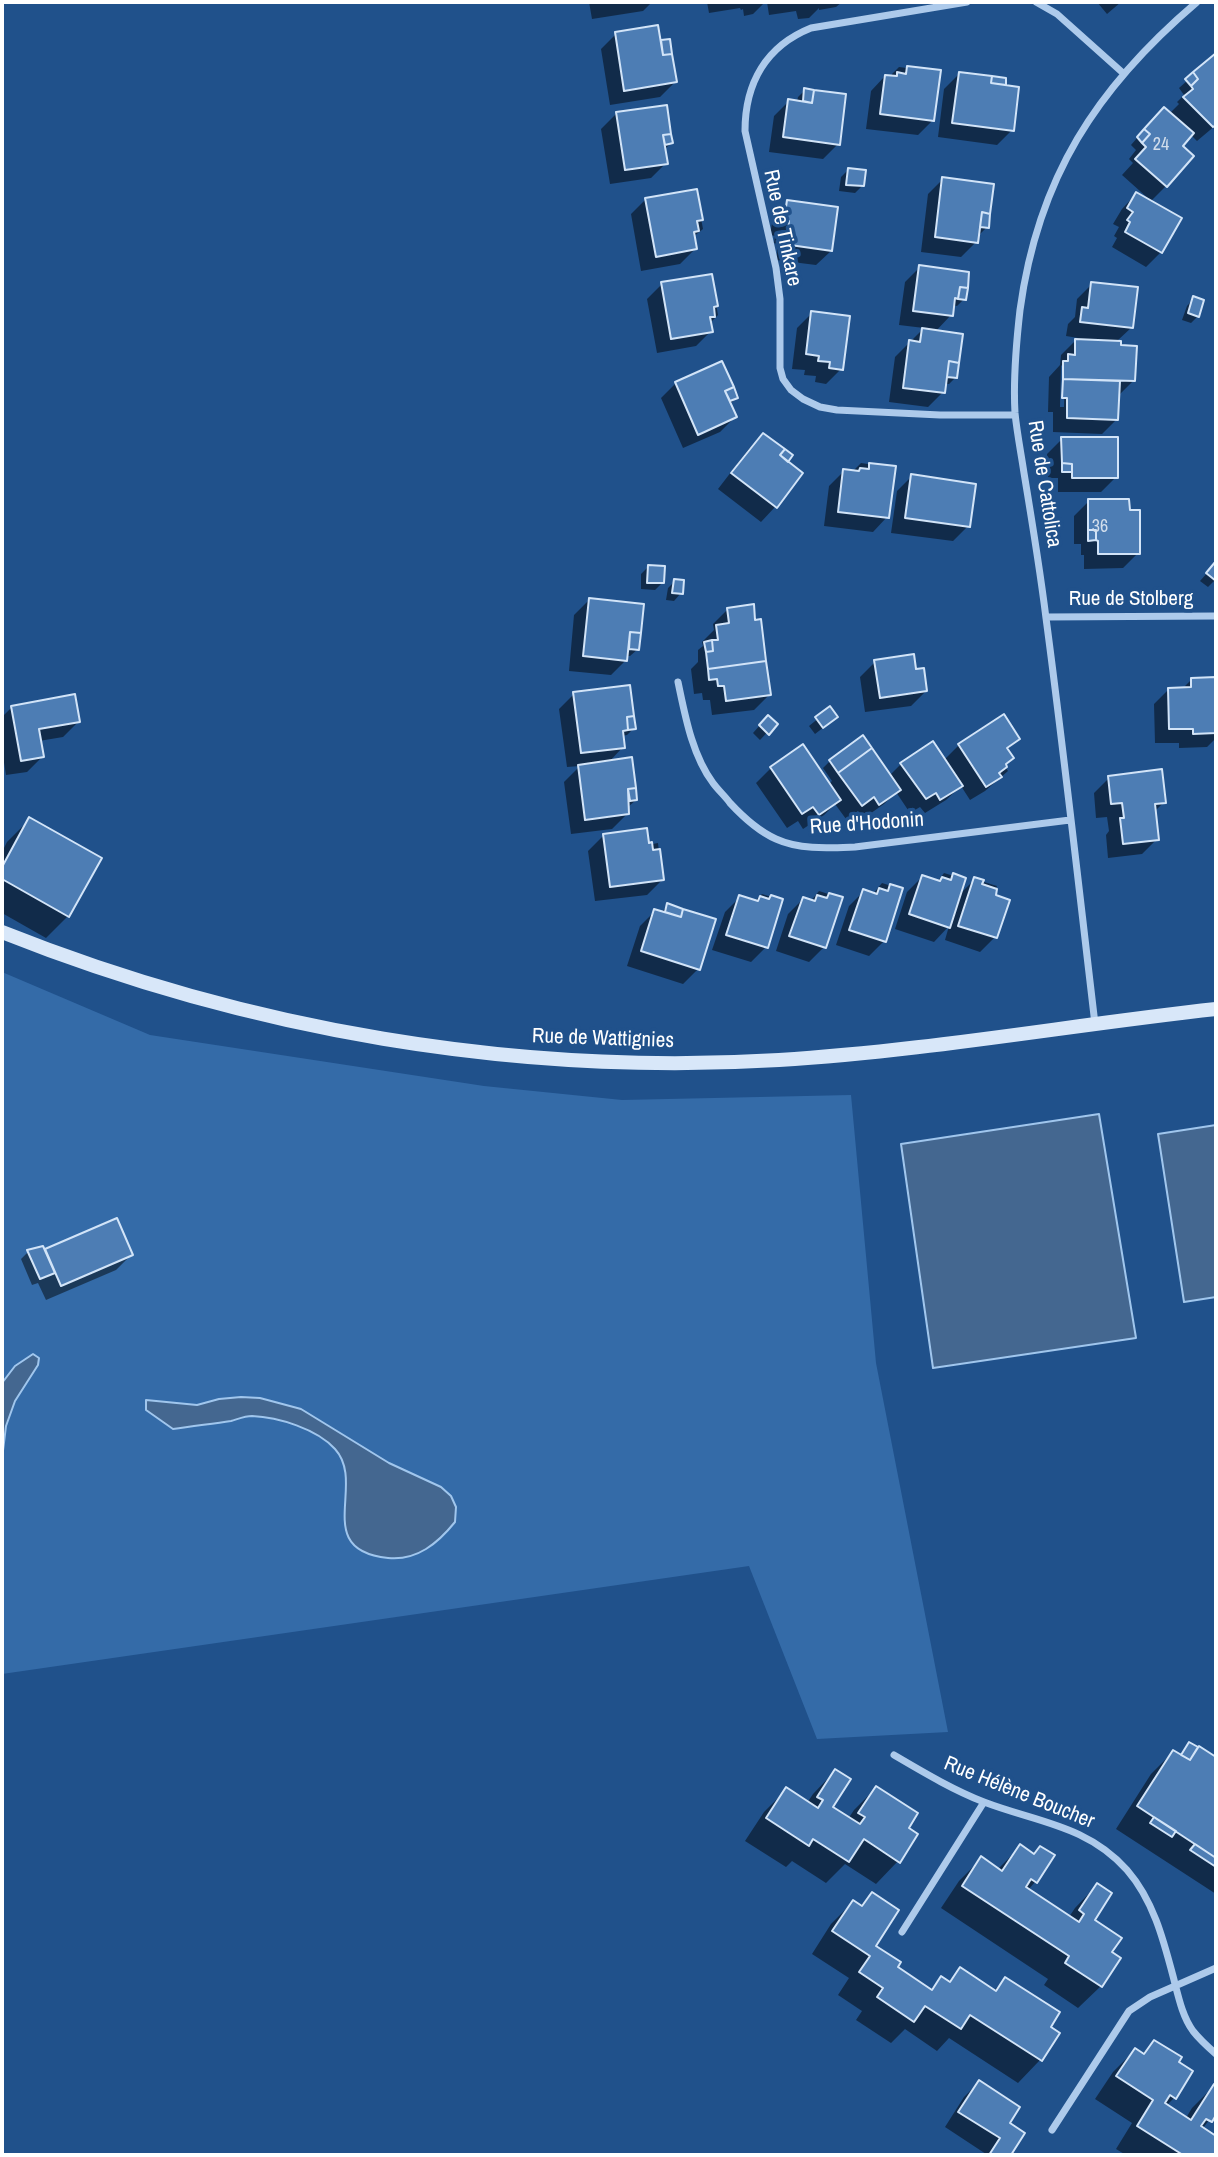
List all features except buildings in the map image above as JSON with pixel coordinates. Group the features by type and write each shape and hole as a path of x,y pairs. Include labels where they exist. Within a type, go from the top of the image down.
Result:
{"street":[{"name":"Rue de Tinkare","path":"967,2 811,28 797,34 775,51 756,76 745,112 745,131 776,268 780,299 780,368 790,390 820,407 837,410 940,415 1016,415"},
{"path":"1036,2 1057,14 1123,72"},
{"name":"Rue de Cattolica","path":"1095,1024 1046,617 1016,415 1017,332 1028,259 1037,229 1049,193 1075,140 1123,72 1196,2"},
{"name":"Rue de Stolberg","path":"1046,617 1216,616"},
{"name":"Rue d'Hodonin","path":"678,682 697,753 711,781 756,828 777,840 819,848 855,847 1070,820"},
{"name":"Rue de Wattignies","path":"2,932 129,977 260,1014 370,1037 501,1055 640,1062 779,1060 890,1050 1216,1009"},
{"name":"Rue Hélène Boucher","path":"894,1755 984,1802 1088,1837 1126,1869 1152,1908 1162,1932 1185,2016 1193,2031 1216,2054"},
{"path":"902,1932 984,1802"},
{"path":"1052,2130 1129,2011 1150,1997 1216,1968"}],"shaded area":[{"path":"2,972 150,1035 484,1086 622,1100 851,1095 876,1363 948,1732 817,1739 749,1566 2,1674"},
{"path":"1099,1114 1136,1338 933,1368 901,1144"},
{"path":"1216,1125 1216,1297 1184,1302 1158,1134"},
{"path":"33,1354 39,1358 38,1365 15,1401 6,1426 2,1459 2,1383 15,1366"},
{"path":"241,1397 260,1398 301,1409 389,1463 441,1487 451,1496 456,1507 455,1522 426,1549 408,1557 388,1558 365,1552 352,1543 346,1529 346,1480 343,1463 335,1449 318,1436 285,1422 252,1416 173,1429 146,1410 146,1400 197,1405"}]}
